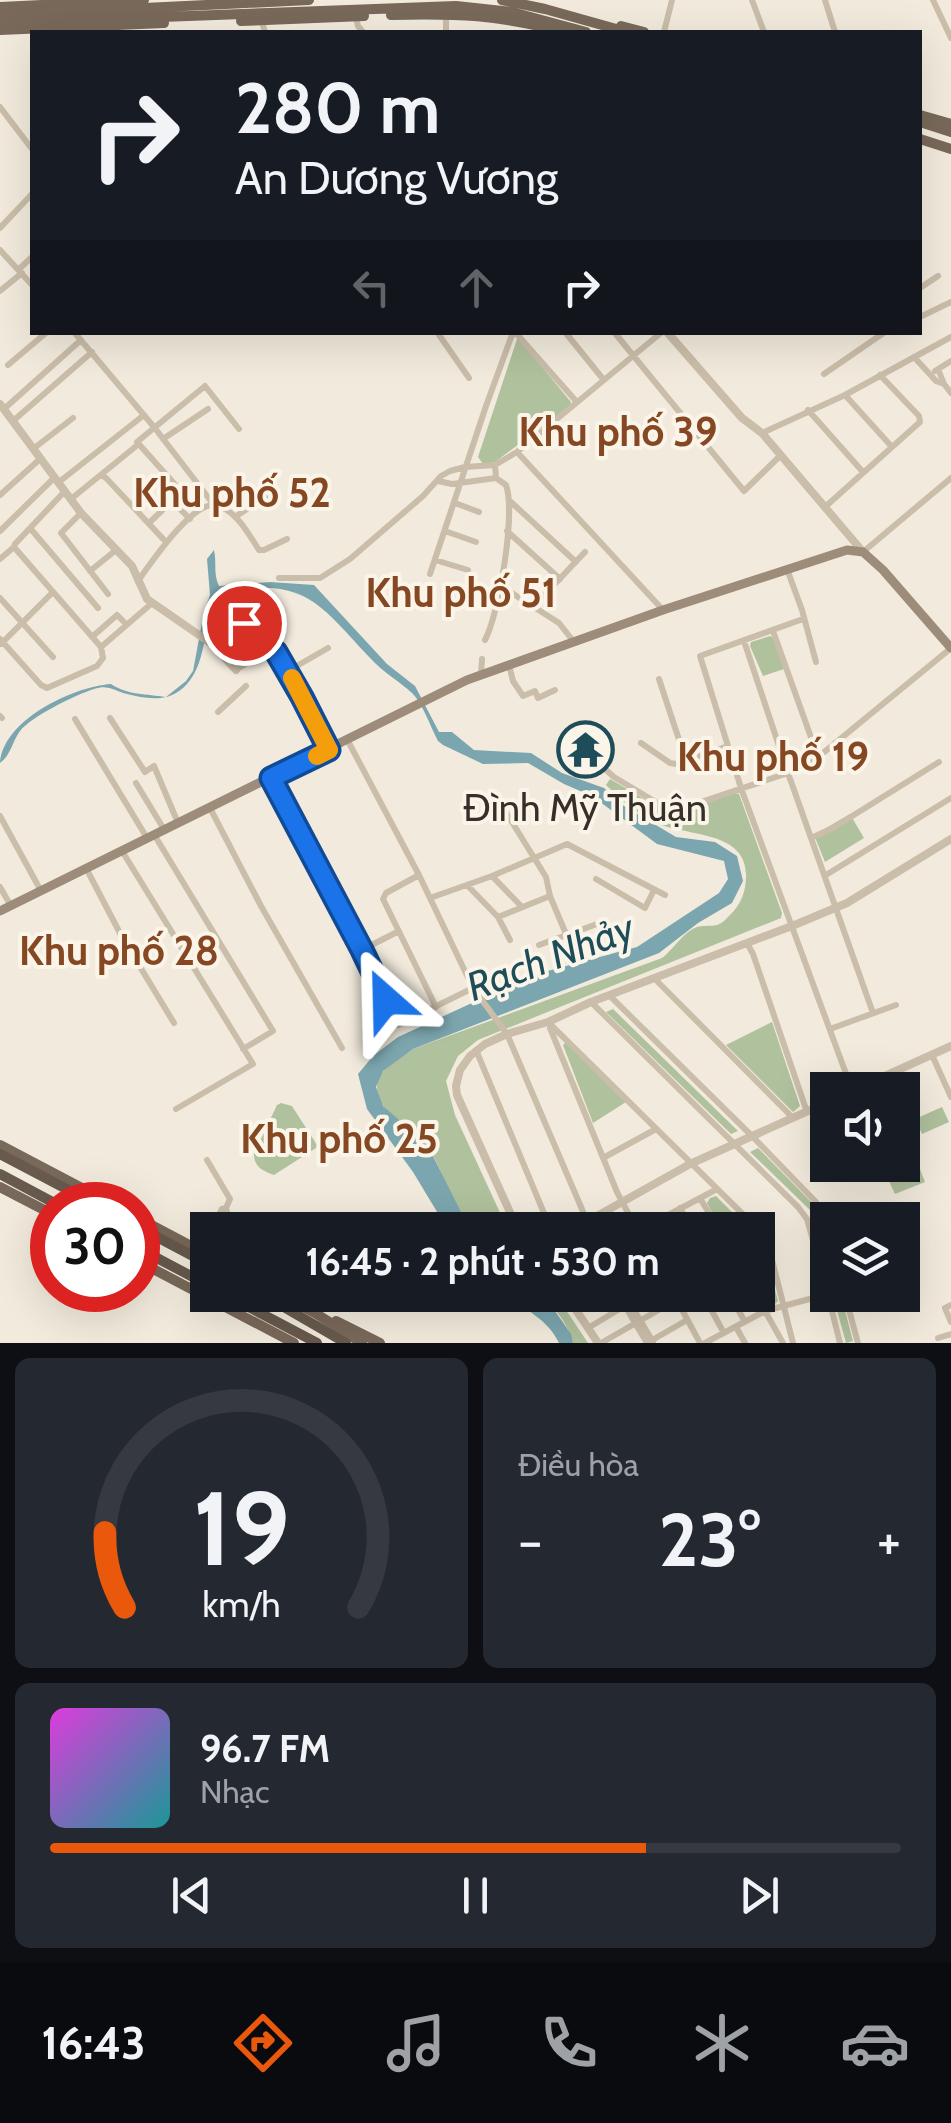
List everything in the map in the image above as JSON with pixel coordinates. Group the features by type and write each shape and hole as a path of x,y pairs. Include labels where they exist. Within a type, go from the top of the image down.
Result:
{"highway":[{"path":"0,1154 53,1182"},
{"path":"0,1174 30,1190"},
{"path":"160,1233 190,1240"},
{"path":"160,1260 190,1276"},
{"path":"258,1312 317,1343"},
{"path":"292,1312 346,1343"}],"main road":[{"path":"0,6 308,0"},
{"path":"502,0 623,30"},
{"path":"535,0 624,30"},
{"path":"0,15 132,2"},
{"path":"450,6 530,28"},
{"path":"0,27 450,6 512,12 579,30"},
{"path":"922,116 951,124"},
{"path":"922,123 949,141"},
{"path":"922,136 949,141"},
{"path":"0,911 480,675 847,550 864,552 951,648"},
{"path":"0,1145 70,1182"},
{"path":"0,1186 30,1202"},
{"path":"160,1226 190,1238"},
{"path":"160,1272 288,1341"},
{"path":"315,1313 362,1343"},
{"path":"315,1313 380,1343"}],"street":[{"path":"664,30 672,0"},
{"path":"752,0 763,30"},
{"path":"824,0 834,30"},
{"path":"934,0 951,38"},
{"path":"260,16 264,30"},
{"path":"0,106 30,146"},
{"path":"0,228 30,196"},
{"path":"0,250 30,283"},
{"path":"0,291 30,259"},
{"path":"922,287 938,276"},
{"path":"922,315 951,299"},
{"path":"8,365 43,335"},
{"path":"77,335 214,505 235,517 262,550 287,538"},
{"path":"439,335 469,378"},
{"path":"430,574 513,335"},
{"path":"517,335 576,401"},
{"path":"571,335 603,378"},
{"path":"616,335 744,491 782,455"},
{"path":"279,578 320,578 350,559 450,470 495,465 518,452 660,335"},
{"path":"667,335 742,418 762,432 864,552 951,478"},
{"path":"824,374 881,335"},
{"path":"762,432 845,395 951,337"},
{"path":"81,340 2,406 81,513 132,566 151,604 207,640 236,670 272,647"},
{"path":"13,421 92,352"},
{"path":"914,357 934,372 936,381 951,393"},
{"path":"934,372 951,361"},
{"path":"825,507 920,422 919,416 880,375"},
{"path":"179,489 137,442 205,386 238,429"},
{"path":"845,395 892,447"},
{"path":"163,438 208,409"},
{"path":"808,410 864,472"},
{"path":"0,532 57,480 144,415"},
{"path":"32,449 72,418"},
{"path":"71,499 134,447"},
{"path":"518,452 663,610"},
{"path":"0,495 40,459"},
{"path":"495,465 496,478"},
{"path":"100,476 166,542"},
{"path":"436,481 452,484 496,478 506,485 510,500 500,586 492,627 484,640"},
{"path":"0,559 65,491"},
{"path":"235,517 265,496"},
{"path":"510,500 576,562"},
{"path":"149,522 172,501 190,519"},
{"path":"455,503 479,512"},
{"path":"138,581 166,542 201,508 214,505"},
{"path":"81,513 63,530 63,537 108,594"},
{"path":"30,528 98,608"},
{"path":"507,530 560,579"},
{"path":"446,531 476,542"},
{"path":"14,547 101,646 102,662 50,688 1,642 53,592"},
{"path":"90,572 116,550"},
{"path":"534,606 585,552"},
{"path":"435,560 468,570"},
{"path":"787,569 816,662"},
{"path":"500,586 559,623 574,642"},
{"path":"0,598 52,657"},
{"path":"101,646 151,604"},
{"path":"92,637 116,615 126,624"},
{"path":"803,619 700,656 742,788 846,1072"},
{"path":"213,620 244,623 272,647 329,750"},
{"path":"774,631 818,758"},
{"path":"744,641 873,1013"},
{"path":"288,671 328,648"},
{"path":"588,755 614,777 669,810 677,810 806,767 951,648"},
{"path":"480,675 482,658"},
{"path":"508,665 522,696 535,691 538,698 555,690"},
{"path":"659,679 686,761"},
{"path":"218,712 246,686"},
{"path":"110,718 145,772 154,766 178,824"},
{"path":"74,719 156,835 272,1032 243,1049"},
{"path":"348,740 420,875 475,991 507,1034 583,1212"},
{"path":"641,743 676,764 728,746"},
{"path":"812,838 939,762"},
{"path":"271,778 398,1025 475,991"},
{"path":"136,782 156,835"},
{"path":"826,875 951,798"},
{"path":"210,808 342,1048"},
{"path":"507,814 546,877 566,934"},
{"path":"0,816 41,891"},
{"path":"510,1212 457,1094 460,1070 476,1050 507,1034 548,1022 836,908 951,839"},
{"path":"430,898 567,844 665,895"},
{"path":"122,851 252,1064 176,1108"},
{"path":"86,868 122,938 174,1023"},
{"path":"420,875 383,895 436,1007"},
{"path":"492,876 521,906"},
{"path":"596,878 644,908 654,890"},
{"path":"467,885 498,917 510,940"},
{"path":"0,888 10,906"},
{"path":"498,917 550,896"},
{"path":"538,945 597,924"},
{"path":"362,950 399,931"},
{"path":"747,943 806,1112"},
{"path":"653,978 793,1118"},
{"path":"610,996 815,1202"},
{"path":"592,1002 805,1214 810,1232"},
{"path":"830,1029 896,1005"},
{"path":"548,1022 763,1234 794,1343"},
{"path":"548,1022 628,1212"},
{"path":"894,1072 951,1046"},
{"path":"476,1050 544,1212"},
{"path":"932,1055 951,1097"},
{"path":"604,1212 690,1164 810,1110"},
{"path":"604,1158 656,1129"},
{"path":"208,1160 230,1199 227,1212"},
{"path":"673,1212 717,1189"},
{"path":"700,1198 708,1212"},
{"path":"680,1208 682,1212"},
{"path":"775,1310 810,1300"},
{"path":"951,1305 945,1308 951,1322"},
{"path":"579,1312 599,1343 655,1312"},
{"path":"588,1328 615,1312"},
{"path":"632,1312 650,1342 688,1320"},
{"path":"683,1312 702,1343 765,1312 783,1343"},
{"path":"712,1312 724,1333"},
{"path":"739,1312 745,1322"},
{"path":"832,1312 840,1343"},
{"path":"850,1312 858,1343"},
{"path":"736,1327 745,1343"},
{"path":"938,1338 951,1334"}],"green space":[{"path":"517,339 571,402 570,406 495,462 483,464 478,457"},
{"path":"770,636 784,669 763,676 750,646 751,642"},
{"path":"610,779 672,815 739,794 781,918 478,1040 458,1056 446,1081 455,1115 500,1212 460,1212 427,1145 394,1117 378,1096 378,1081 385,1069 413,1049 662,958 692,929 723,922 744,891 744,863 727,843 656,823 606,785"},
{"path":"850,814 864,838 825,862 814,835"},
{"path":"613,1009 738,1131 731,1134 606,1012"},
{"path":"772,1022 800,1106 793,1112 726,1045"},
{"path":"566,1042 626,1102 593,1123 563,1045"},
{"path":"281,1103 292,1106 317,1145 274,1175 260,1168 254,1154"},
{"path":"942,1107 949,1122 922,1134 920,1117"},
{"path":"758,1148 811,1202 810,1210 750,1152"},
{"path":"920,1169 925,1182 895,1194 889,1182 920,1182"},
{"path":"716,1196 732,1212 712,1212 707,1203"},
{"path":"556,1312 567,1312 588,1343 573,1343"},
{"path":"837,1312 845,1312 853,1341 846,1343"}],"water":[{"path":"214,550 219,586 270,582 314,585 387,664 415,686 439,732 452,732 474,750 531,753 562,773 604,788 624,806 676,837 715,842 737,856 743,881 732,903 659,953 413,1049 383,1071 376,1087 383,1106 427,1144 461,1212 437,1212 367,1109 358,1074 373,1056 398,1037 498,991 540,973 637,947 719,893 728,879 724,861 657,844 592,796 528,763 483,764 443,745 412,693 375,663 325,611 294,592 251,588 222,592 211,615 199,664 187,684 166,697 193,671 210,595 207,559"},
{"path":"111,684 130,692 166,697 141,697 106,687 86,692 26,725 0,763 13,733 60,699"},
{"path":"531,1312 556,1312 573,1343 559,1343 549,1327"}],"slow traffic":[{"path":"292,678 329,750 317,756"}],"place":[{"name":"Đình Mỹ Thuận","path":"585,750"}],"district":[{"name":"Khu phố 39","path":"618,432"},
{"name":"Khu phố 52","path":"232,493"},
{"name":"Khu phố 51","path":"461,593"},
{"name":"Khu phố 19","path":"773,757"},
{"name":"Khu phố 28","path":"119,951"},
{"name":"Khu phố 25","path":"339,1139"}],"route":[{"path":"244,623 276,652 329,750 271,778 386,1000"}],"water label":[{"name":"Rạch Nhảy","path":"550,957"}]}
